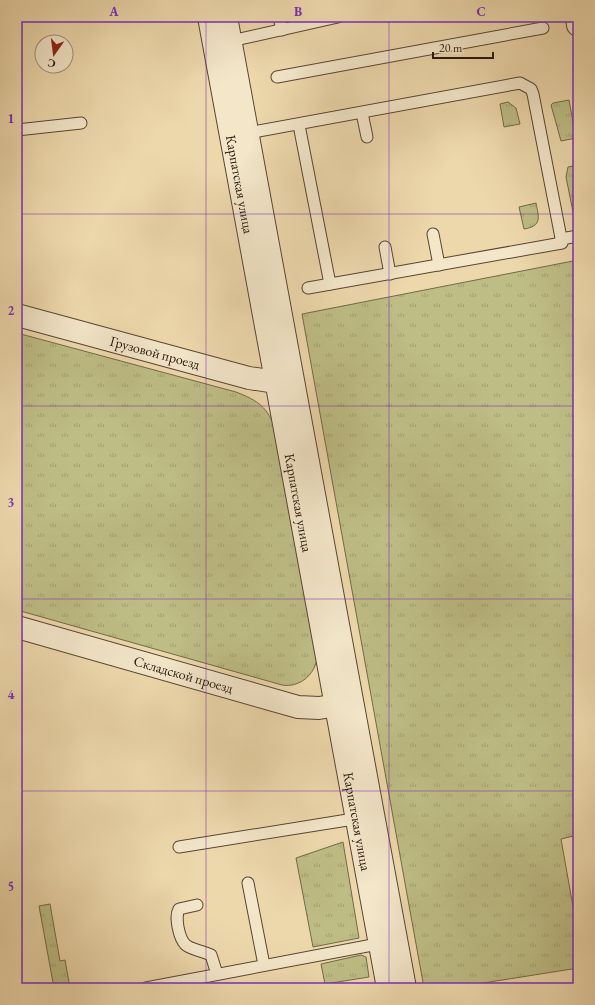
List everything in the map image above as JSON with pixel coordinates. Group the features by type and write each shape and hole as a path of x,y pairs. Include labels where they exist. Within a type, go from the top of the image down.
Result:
{"street":[{"name":"Карпатская улица","path":"208,17 284,380 388,942 404,988"},
{"name":"Карпатская улица","path":"226,17 248,133 284,380"},
{"path":"577,17 578,25"},
{"name":"Грузовой проезд","path":"17,315 249,378 284,380"},
{"name":"Складской проезд","path":"17,627 298,707 308,709 344,704"},
{"name":"Карпатская улица","path":"388,942 388,988"}],"lane":[{"path":"279,17 282,30"},
{"path":"231,41 338,17"},
{"path":"277,77 543,28"},
{"path":"248,133 299,125 520,83 526,85 533,94 562,243 308,288"},
{"path":"362,113 367,137"},
{"path":"17,130 81,123"},
{"path":"299,125 330,284"},
{"path":"433,234 439,265"},
{"path":"561,239 578,236"},
{"path":"385,247 390,274"},
{"path":"178,847 365,817"},
{"path":"248,883 264,965"},
{"path":"197,905 179,909 177,920 180,939 183,944 188,947 211,955 217,974"},
{"path":"146,988 388,942"}],"green space":[{"path":"569,100 576,138 561,141 551,105 553,103"},
{"path":"508,102 516,108 520,124 504,127 500,104"},
{"path":"578,165 578,219 574,217 566,177 568,167"},
{"path":"536,203 538,220 534,226 524,229 519,207"},
{"path":"578,260 578,835 561,839 578,935 578,968 452,988 424,988 302,314"},
{"path":"17,333 236,392 251,398 265,410 273,422 276,430 317,658 316,664 310,675 300,682 282,685 17,610"},
{"path":"343,842 359,938 313,947 296,858"},
{"path":"50,904 60,961 65,960 70,988 54,988 39,906"},
{"path":"361,955 366,957 369,977 325,984 321,964"}]}
